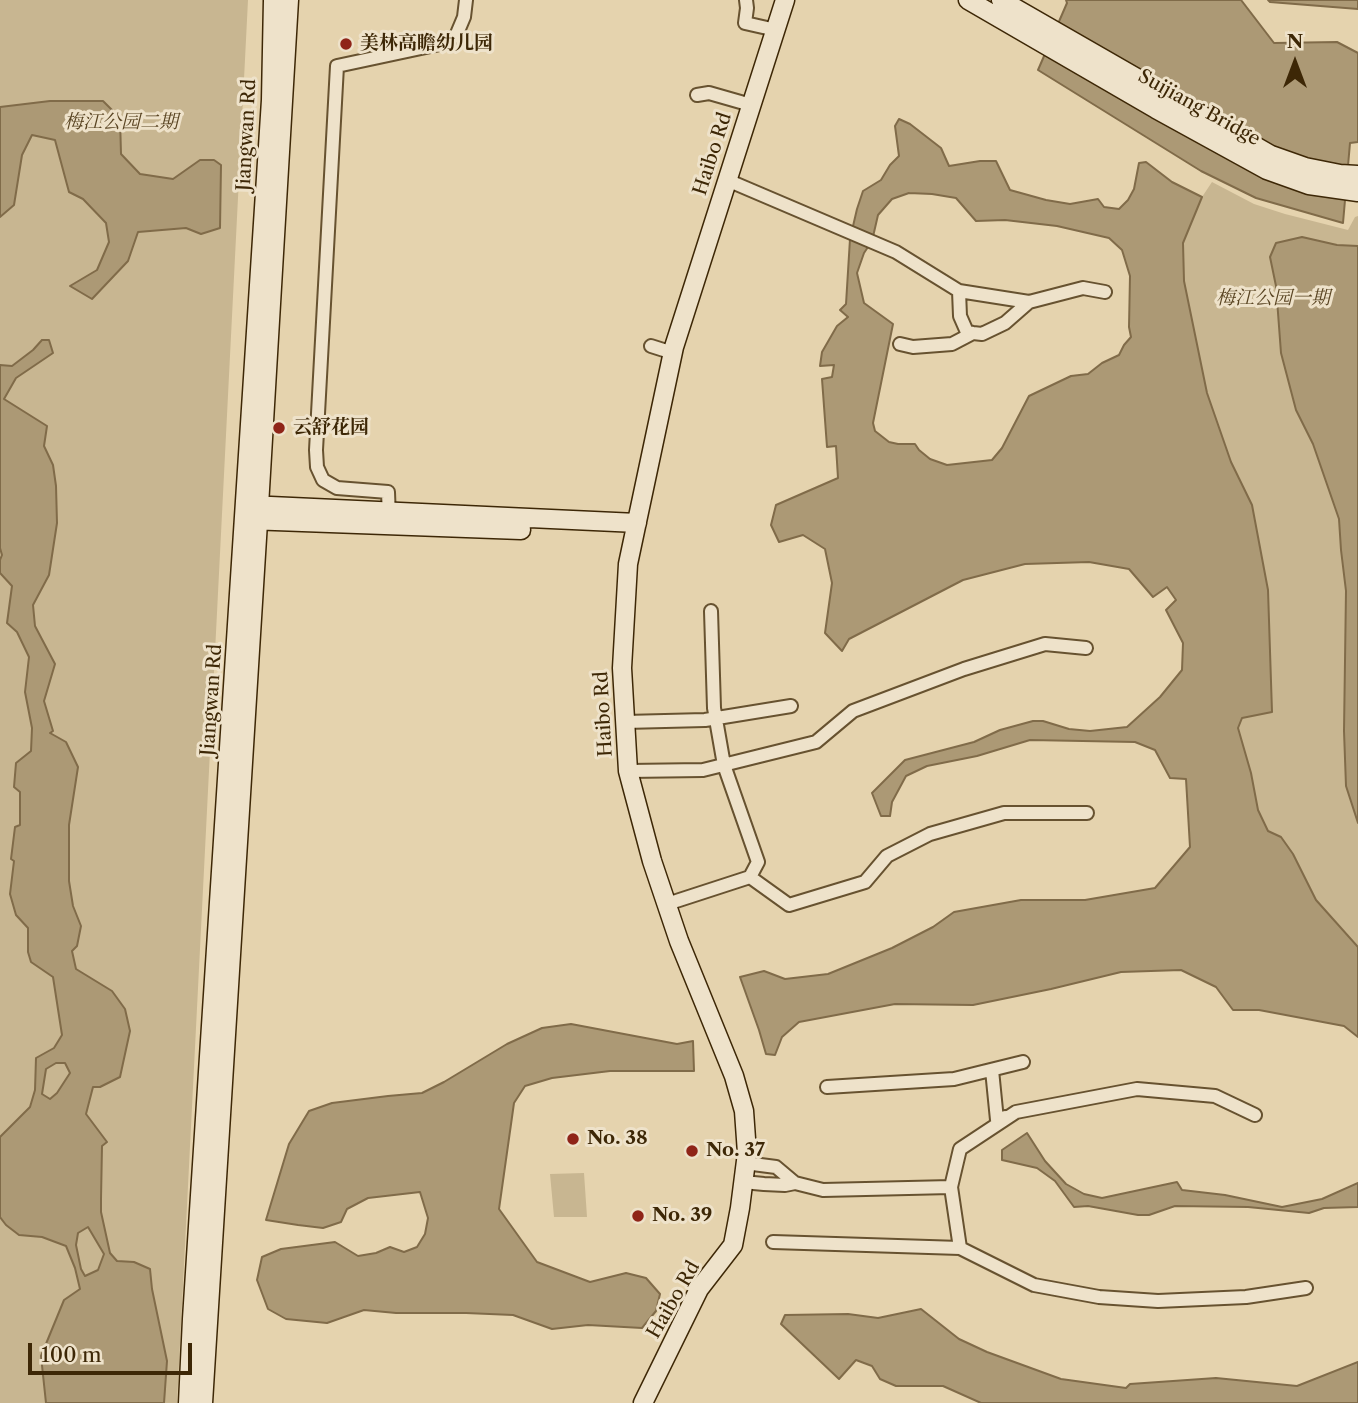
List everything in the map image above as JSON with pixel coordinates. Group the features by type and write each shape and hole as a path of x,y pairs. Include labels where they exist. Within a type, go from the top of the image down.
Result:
{"main road":[{"name":"Jiangwan Rd","path":"203,1403 252,513 273,0"},
{"name":"Jiangwan Rd","path":"188,1403 289,0"},
{"name":"Haibo Rd","path":"643,1403 699,1289 733,1245 747,1153 744,1111 734,1076 679,941 652,861 628,771 622,668 628,564 673,353 785,0"},
{"path":"968,0 1037,30"},
{"path":"1001,0 1037,30"},
{"name":"Suijiang Bridge","path":"1037,30 1271,155 1356,183"},
{"path":"252,513 636,529"}],"street":[{"path":"389,518 388,492 337,488 323,480 317,467 337,66 440,44 456,36 464,17 466,0"},
{"path":"746,0 745,23 776,30"},
{"path":"697,95 709,93 751,105"},
{"path":"727,180 883,246 959,291 1029,302 1083,288 1105,292"},
{"path":"959,291 960,316 967,332 973,333 982,334 1005,323 1029,302"},
{"path":"900,344 913,347 952,344 973,333"},
{"path":"651,346 673,353"},
{"path":"667,904 750,877 758,862 724,765 714,708 711,611"},
{"path":"628,771 703,770 816,742 852,711 964,669 1045,644 1086,649"},
{"path":"625,722 716,719 791,706"},
{"path":"750,877 789,905 865,882 887,856 930,834 1004,814 1087,814"},
{"path":"827,1087 954,1079 1023,1062"},
{"path":"992,1070 997,1120 1016,1112 1137,1089 1215,1096 1255,1115"},
{"path":"960,1248 951,1187 960,1149 1016,1112"},
{"path":"746,1163 776,1167 795,1183"},
{"path":"743,1182 785,1185 795,1183 823,1190 951,1187"},
{"path":"773,1242 960,1248 1034,1285 1099,1297 1158,1301 1246,1297 1306,1288"}],"green space":[{"name":"梅江公园二期","path":"0,0 248,0 177,1403 0,1403"},
{"name":"梅江公园一期","path":"1212,182 1254,204 1348,230 1358,216 1358,947 1316,900 1268,831 1258,810 1238,728 1241,718 1272,711 1268,590 1252,505 1231,462 1207,393 1184,281 1183,243 1202,197"},
{"path":"584,1173 587,1217 554,1217 550,1174"}],"shaded area":[{"path":"1066,0 1241,0 1274,43 1337,42 1358,53 1358,142 1350,143 1343,223 1256,198 1201,171 1038,70"},
{"path":"1268,0 1358,0 1358,9 1270,2"},
{"path":"50,101 103,101 120,118 121,154 140,174 173,179 200,160 214,160 221,165 220,228 201,234 186,228 138,232 128,261 92,299 70,286 97,270 109,242 106,223 83,199 69,192 55,140 32,135 22,155 14,205 0,217 0,107"},
{"path":"899,119 910,124 941,148 949,166 996,161 1010,190 1046,200 1070,204 1098,199 1104,207 1119,209 1134,189 1139,163 1146,162 1172,182 1202,197 1183,243 1184,281 1207,393 1231,462 1252,505 1268,590 1272,712 1242,718 1238,728 1258,810 1268,831 1281,837 1293,854 1316,900 1358,947 1358,1037 1344,1026 1259,1010 1233,1010 1216,987 1181,970 1121,972 973,1005 895,1004 799,1022 782,1037 775,1055 766,1054 740,977 764,971 785,979 828,974 892,948 933,927 954,912 1021,900 1085,900 1155,888 1190,847 1186,779 1170,778 1155,750 1135,742 1030,740 977,756 927,766 906,776 892,802 890,816 881,816 872,793 905,760 974,742 1000,730 1033,721 1090,731 1127,727 1160,697 1182,670 1183,643 1166,610 1176,600 1167,587 1153,597 1129,569 1089,562 1025,564 963,580 849,639 842,651 825,633 832,583 825,549 803,535 779,542 771,525 776,505 838,478 836,446 827,447 822,379 832,377 834,365 820,366 822,352 837,326 848,317 840,310 846,304 850,239 857,209 863,191 881,180 899,156 895,126","holes":["909,193 956,198 976,221 1005,220 1057,226 1109,238 1122,250 1130,276 1131,337 1119,355 1088,374 1071,376 1029,396 1002,448 992,460 947,465 930,459 915,444 889,442 875,431 873,423 893,324 864,303 857,273 864,253 872,241 878,215 892,199"]},
{"path":"1302,237 1337,245 1358,246 1358,823 1346,786 1346,591 1339,519 1313,444 1296,410 1281,353 1276,286 1270,257 1276,243"},
{"path":"42,340 49,340 53,353 16,378 4,399 47,426 44,446 53,465 56,486 57,523 49,575 33,605 35,626 55,664 44,701 53,731 50,733 66,742 78,767 69,825 69,881 73,906 81,926 77,946 72,951 76,969 112,991 125,1009 130,1031 120,1077 100,1087 93,1087 86,1114 107,1142 102,1146 101,1212 110,1253 117,1261 134,1262 150,1269 167,1361 164,1403 46,1403 41,1356 64,1300 80,1289 75,1268 66,1246 42,1237 19,1235 0,1217 0,1137 30,1107 35,1090 36,1058 54,1048 62,1035 53,977 31,962 28,952 28,928 16,915 10,894 15,827 20,825 20,792 14,787 16,763 31,751 32,728 25,692 29,657 17,632 7,623 12,586 0,573 0,365 12,366","holes":["56,1063 65,1063 70,1073 50,1099 42,1094 46,1069","88,1227 104,1254 98,1270 85,1276 76,1245 78,1233"]},
{"path":"571,1024 677,1044 693,1041 694,1071 610,1071 552,1078 525,1086 514,1103 499,1209 537,1262 590,1282 626,1273 646,1278 660,1294 656,1311 642,1328 588,1325 552,1329 513,1315 364,1310 327,1323 286,1319 268,1309 257,1280 262,1257 281,1249 335,1242 358,1256 390,1247 404,1252 417,1247 425,1234 428,1218 420,1192 368,1198 347,1209 341,1222 323,1228 266,1220 289,1144 309,1111 332,1103 422,1093 507,1044 542,1028"},
{"path":"1027,1133 1045,1161 1066,1184 1084,1194 1102,1198 1177,1182 1182,1190 1225,1195 1282,1207 1322,1199 1358,1183 1358,1207 1324,1208 1309,1213 1248,1207 1175,1206 1149,1215 1138,1215 1088,1206 1074,1207 1055,1181 1037,1168 1002,1160 1002,1150"},
{"path":"921,1309 959,1339 987,1352 1061,1379 1126,1388 1130,1384 1216,1378 1297,1386 1358,1362 1358,1403 981,1403 943,1386 896,1386 880,1379 872,1366 856,1360 839,1379 781,1324 785,1315 848,1314 878,1318"}],"place":[{"name":"美林高瞻幼儿园","path":"346,44"},
{"name":"云舒花园","path":"279,428"},
{"name":"No. 38","path":"573,1139"},
{"name":"No. 37","path":"692,1151"},
{"name":"No. 39","path":"638,1216"}]}
